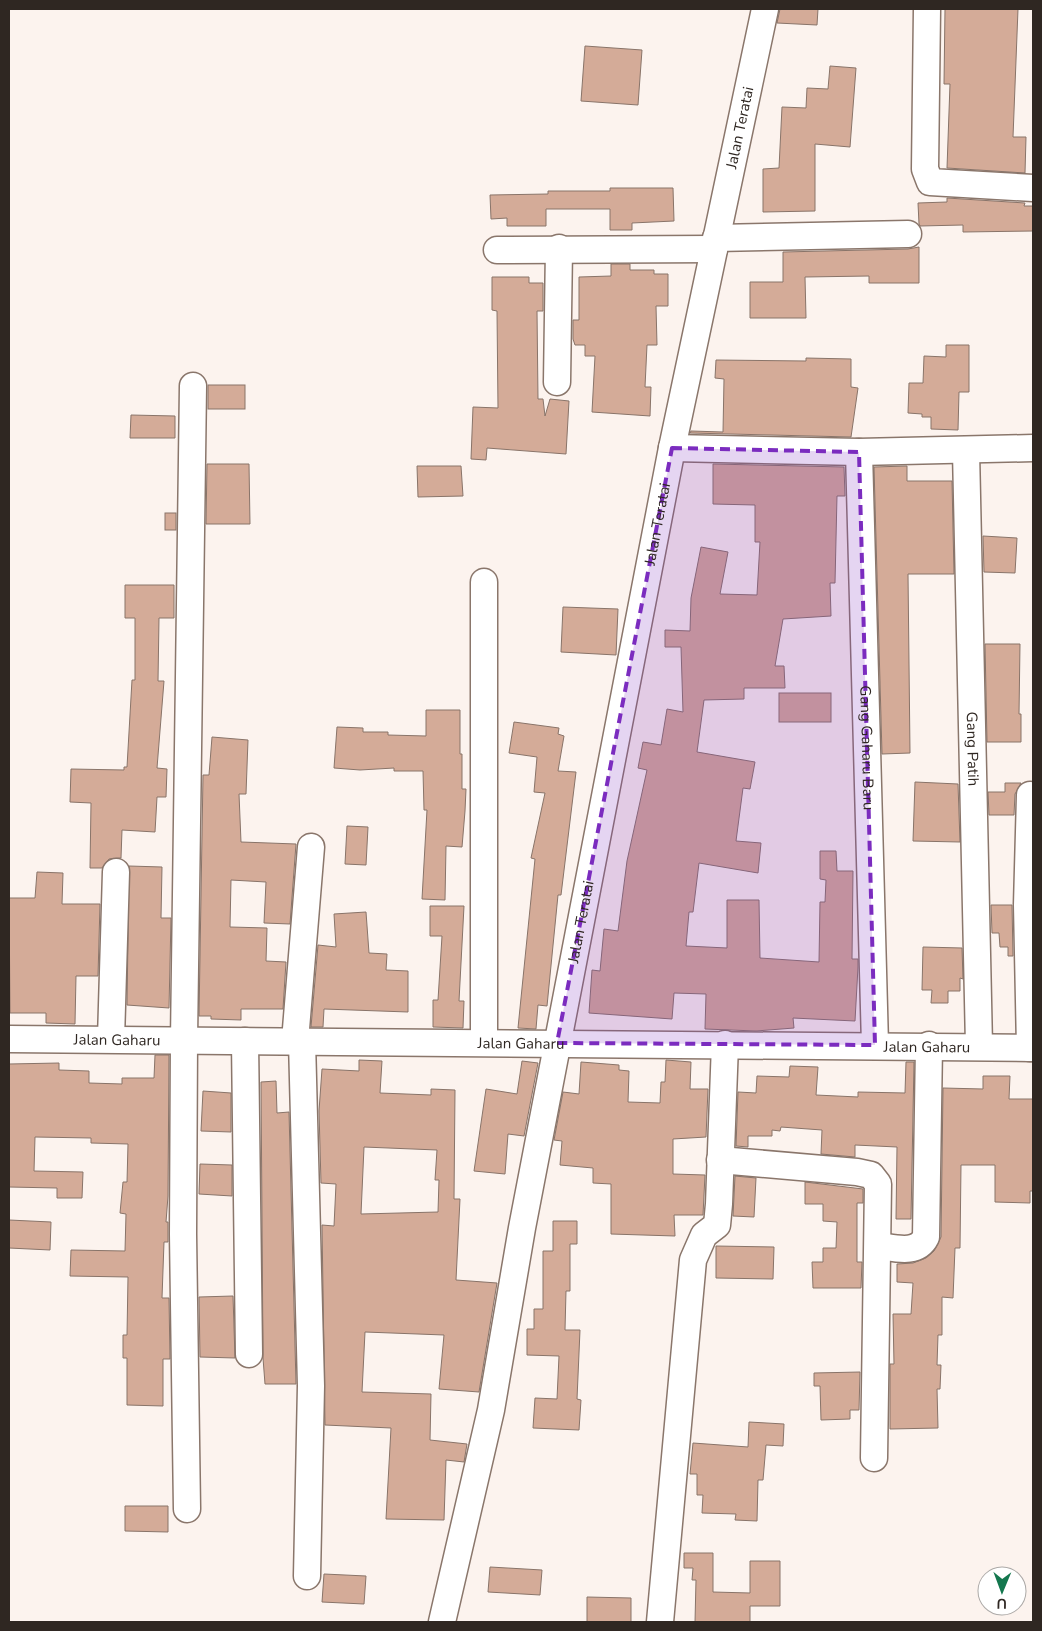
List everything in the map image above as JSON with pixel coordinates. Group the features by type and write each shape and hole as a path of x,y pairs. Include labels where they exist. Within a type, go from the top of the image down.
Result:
{"street":[{"name":"Jalan Teratai","path":"442,1622 491,1410 522,1228 672,448 765,9"},
{"path":"927,9 926,176 930,182 1033,188"},
{"path":"497,250 715,244 908,234"},
{"path":"557,382 559,248"},
{"path":"187,1509 183,1234 184,1040 193,386"},
{"path":"672,448 858,452 1033,448"},
{"name":"Gang Patih","path":"966,450 978,1046"},
{"name":"Gang Gaharu Baru","path":"858,452 875,1045"},
{"path":"484,582 484,1042"},
{"path":"1030,795 1027,904 1032,1048"},
{"path":"307,1576 311,1386 298,1041 311,847"},
{"path":"111,1040 116,872"},
{"name":"Jalan Gaharu","path":"9,1038 1032,1048"},
{"path":"245,1040 249,1354"},
{"path":"660,1622 693,1260 704,1235 717,1224 726,1044"},
{"path":"879,1246 917,1248 926,1237 929,1046"},
{"path":"720,1160 824,1167 870,1175 878,1184 879,1246 874,1458"}],"highlighted area":[{"path":"672,448 859,452 875,1045 557,1043"}],"building":[{"path":"780,9 818,9 817,25 777,23"},
{"path":"945,9 1018,9 1013,137 1026,137 1025,173 947,168 950,84 944,84"},
{"path":"585,46 642,50 638,105 581,101"},
{"path":"830,66 856,68 850,147 815,144 815,211 763,212 763,169 779,168 782,107 806,108 807,88 828,89"},
{"path":"610,188 673,188 674,221 632,223 632,230 610,230 610,209 546,209 546,226 507,226 507,218 491,219 490,195 548,194 548,191 610,191"},
{"path":"947,198 1025,203 1024,206 1033,206 1033,231 963,232 963,225 920,226 918,203 947,202"},
{"path":"919,247 919,283 869,283 869,276 805,277 806,318 750,318 750,282 783,282 783,252 908,249"},
{"path":"611,264 630,264 630,270 654,270 654,274 668,274 668,306 656,306 657,345 647,345 645,387 651,387 650,416 592,412 595,356 585,356 585,345 575,345 573,339 573,320 579,320 579,277 611,276"},
{"path":"492,277 529,277 529,283 543,283 543,311 537,311 538,399 543,399 545,416 550,399 569,401 566,454 487,448 486,460 471,459 473,407 498,408 497,311 492,310"},
{"path":"946,345 969,345 969,392 959,392 958,430 931,429 931,417 922,417 922,414 908,413 909,383 923,383 924,356 946,357"},
{"path":"806,358 851,359 851,387 858,388 851,437 690,433 691,431 723,432 724,379 715,378 716,360 806,361"},
{"path":"208,385 245,385 245,409 208,409"},
{"path":"131,415 175,416 175,438 130,438"},
{"path":"207,464 249,464 250,524 206,524"},
{"path":"713,464 844,467 845,496 837,496 835,583 830,583 831,616 783,619 775,666 784,666 785,688 744,688 744,699 704,700 697,752 755,762 750,789 743,788 736,841 761,843 758,873 699,863 693,912 689,912 686,946 727,948 727,900 759,900 760,958 819,962 820,902 825,902 826,880 820,879 820,851 836,851 837,871 853,871 852,959 858,959 855,1021 793,1018 794,1028 756,1031 705,1029 706,994 674,993 672,1019 589,1013 592,970 600,971 604,929 618,931 627,861 647,770 638,768 643,742 661,745 667,709 683,712 681,647 665,647 665,630 690,631 691,598 701,547 728,552 720,594 757,595 760,542 755,542 755,505 713,504"},
{"path":"417,466 461,466 463,496 418,497"},
{"path":"907,466 907,481 952,481 954,574 908,574 910,753 882,754 874,467"},
{"path":"165,513 176,513 176,530 165,530"},
{"path":"983,536 1017,538 1015,573 984,572"},
{"path":"125,585 174,585 174,618 159,618 158,681 164,681 157,768 167,769 166,797 157,797 155,832 122,830 121,858 109,859 102,868 90,868 91,803 70,802 71,769 124,770 124,767 127,767 132,680 135,680 135,618 125,618"},
{"path":"563,607 618,609 616,655 561,652"},
{"path":"985,644 1020,644 1019,714 1021,714 1021,742 987,742"},
{"path":"779,693 831,693 831,722 779,722"},
{"path":"426,710 460,710 460,754 462,754 462,789 466,789 465,811 462,847 446,846 445,900 422,899 427,810 424,810 423,771 394,771 394,768 360,770 334,768 337,727 363,728 363,732 388,732 388,735 426,736"},
{"path":"514,722 559,728 558,734 564,736 558,771 576,772 561,895 558,895 547,1006 538,1005 536,1029 518,1028 535,859 531,858 545,793 534,792 537,757 509,753"},
{"path":"212,737 248,740 246,794 239,794 241,842 296,844 290,924 264,923 266,882 231,880 230,927 267,928 266,961 286,962 283,1009 241,1009 241,1020 211,1019 211,1016 199,1016 203,775 209,775"},
{"path":"915,782 958,784 960,842 913,841"},
{"path":"1005,783 1021,783 1015,794 1014,815 989,815 988,792 1005,792"},
{"path":"347,826 368,827 366,865 345,864"},
{"path":"129,866 162,867 161,918 171,918 169,1008 127,1005"},
{"path":"37,872 63,873 62,904 100,904 98,976 76,976 75,1024 46,1023 46,1013 10,1013 9,898 35,898"},
{"path":"991,905 1012,905 1013,956 1008,956 1008,947 1000,947 999,933 992,933"},
{"path":"430,906 464,906 459,1001 464,1001 463,1028 433,1027 433,1000 438,1000 442,936 430,936"},
{"path":"366,912 369,953 387,954 386,970 408,971 408,1012 324,1009 323,1027 311,1027 318,945 336,947 334,914"},
{"path":"923,947 962,948 963,979 960,978 960,991 948,991 948,1003 931,1003 932,990 922,990"},
{"path":"155,1055 169,1055 168,1196 166,1222 168,1222 168,1242 164,1242 162,1298 169,1298 170,1359 163,1359 163,1406 127,1405 127,1358 123,1358 123,1335 127,1335 128,1277 70,1276 71,1250 125,1251 126,1214 120,1213 123,1182 127,1182 128,1144 91,1143 91,1138 35,1137 34,1171 83,1172 82,1198 57,1198 57,1188 9,1187 9,1064 59,1063 59,1070 89,1071 89,1083 122,1084 122,1078 154,1078"},
{"path":"359,1060 382,1061 380,1093 431,1095 431,1089 455,1090 454,1199 460,1199 456,1280 497,1283 479,1392 439,1389 444,1335 365,1332 362,1392 431,1394 430,1440 467,1444 464,1462 446,1460 444,1520 386,1519 391,1428 325,1425 322,1225 334,1226 336,1184 321,1183 319,1111 322,1069 359,1071","holes":["364,1147 437,1150 435,1180 439,1180 438,1212 361,1214"]},
{"path":"666,1060 691,1062 690,1089 708,1089 706,1137 673,1139 673,1174 705,1175 703,1215 674,1215 675,1236 611,1234 611,1184 593,1183 593,1168 560,1165 562,1141 554,1140 563,1092 579,1094 581,1062 619,1065 619,1070 629,1071 628,1102 660,1103 661,1082 665,1082"},
{"path":"522,1061 538,1063 524,1136 508,1134 505,1174 474,1171 486,1089 517,1094"},
{"path":"906,1062 914,1062 911,1219 896,1219 897,1147 855,1145 855,1157 821,1154 822,1130 781,1127 780,1131 772,1130 772,1136 748,1136 748,1147 736,1146 738,1092 756,1093 757,1076 789,1077 790,1066 818,1067 816,1095 858,1097 858,1092 905,1093"},
{"path":"983,1076 1010,1076 1009,1099 1033,1099 1033,1191 1030,1191 1030,1203 995,1202 995,1165 961,1165 960,1248 955,1248 953,1298 942,1297 942,1335 938,1335 937,1365 941,1365 940,1389 937,1389 938,1428 890,1429 890,1364 894,1364 893,1314 911,1314 913,1283 897,1282 897,1264 913,1263 926,1258 934,1251 941,1237 943,1088 983,1089"},
{"path":"276,1081 277,1113 289,1112 296,1384 265,1384 263,1358 261,1082"},
{"path":"203,1091 231,1093 231,1132 201,1131"},
{"path":"200,1164 232,1165 232,1196 199,1194"},
{"path":"735,1176 756,1178 754,1217 733,1216"},
{"path":"805,1182 863,1189 863,1203 857,1203 857,1262 862,1262 861,1288 813,1288 812,1262 823,1262 823,1248 836,1248 837,1222 823,1221 823,1204 805,1204"},
{"path":"9,1220 51,1222 50,1250 9,1248"},
{"path":"553,1221 577,1221 577,1244 570,1244 570,1291 566,1291 565,1330 580,1330 577,1399 581,1400 579,1430 533,1428 535,1398 557,1399 559,1356 527,1355 527,1329 534,1329 534,1309 543,1309 543,1251 553,1251"},
{"path":"716,1246 774,1247 773,1279 716,1278"},
{"path":"233,1296 235,1358 200,1357 199,1297"},
{"path":"860,1372 859,1410 850,1410 850,1419 821,1420 820,1386 814,1386 814,1373"},
{"path":"749,1422 784,1424 783,1446 766,1445 763,1480 758,1480 757,1521 735,1520 736,1514 702,1513 703,1495 697,1495 697,1474 690,1474 693,1443 748,1447"},
{"path":"125,1506 168,1506 168,1532 125,1531"},
{"path":"684,1553 713,1553 713,1592 750,1593 750,1561 780,1561 780,1606 750,1606 750,1622 695,1622 696,1580 692,1580 693,1568 684,1568"},
{"path":"490,1567 542,1570 540,1595 488,1592"},
{"path":"324,1574 366,1576 364,1604 322,1602"},
{"path":"587,1597 631,1598 631,1622 587,1622"}]}
